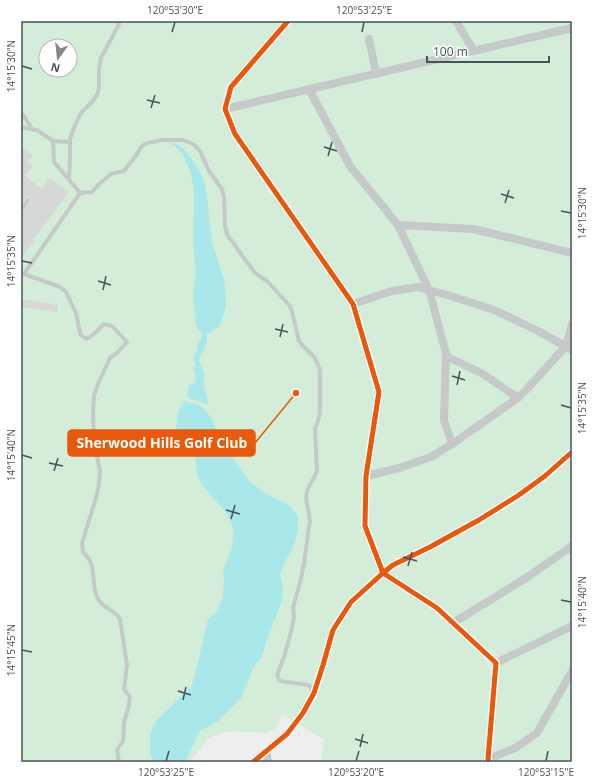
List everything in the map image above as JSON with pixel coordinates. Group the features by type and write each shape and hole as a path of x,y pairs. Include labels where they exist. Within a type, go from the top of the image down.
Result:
{"street":[{"path":"288,21 231,87 225,109 235,134 353,304 379,392 366,476 365,526 383,573 437,608 496,663"},
{"path":"456,21 474,51"},
{"path":"225,109 572,28"},
{"path":"369,38 376,74"},
{"path":"309,89 350,166 398,225 429,290 446,353 444,420 452,444"},
{"path":"398,225 473,229 572,253"},
{"path":"353,304 392,291 418,288 429,290 494,310 569,348"},
{"path":"366,476 399,468 431,457 518,398 569,348 572,324"},
{"path":"446,356 483,374 518,398"},
{"path":"253,762 286,734 303,714 314,693 333,630 351,602 393,565 430,547 479,520 519,495 545,476 572,452"},
{"path":"453,623 526,578 572,546"},
{"path":"496,663 572,626"},
{"path":"496,663 489,760 515,748 537,733 572,671"},
{"path":"266,751 268,762"}],"lane":[{"path":"69,180 70,139 81,113 97,95 99,88 99,70 102,58 119,24 119,21"},
{"path":"21,112 33,130"},
{"path":"21,127 37,130 52,141 70,142"},
{"path":"80,193 92,192 111,174 124,171 141,148 147,143 162,140 183,140 193,144 200,151 209,171 222,189 224,197 225,228 228,236 254,273 267,282 290,306 299,341 315,358 320,370 320,413 315,429 317,470 309,486 306,498 310,522 300,583 292,607 294,616 292,628 284,657 276,675 280,681 309,685 314,693"},
{"path":"52,141 54,162 80,193"},
{"path":"80,193 23,274 60,287 66,292 76,313 82,336 87,339 96,333 104,324 112,326 127,342 117,354 110,358 94,396 94,442 100,471 99,484 82,543 83,552 89,559 94,572 95,591 98,599 120,619 127,665 124,689 130,697 124,722 123,741 117,750 118,762"},
{"path":"21,210 28,200"}],"green space":[{"path":"21,21 572,21 572,762 321,762 324,740 283,715 276,728 267,733 229,731 208,739 190,762 21,762"}],"water":[{"path":"167,142 177,144 187,152 199,170 204,181 212,242 225,283 226,307 220,325 212,332 206,334 206,346 199,361 204,373 204,384 208,404 190,399 187,395 189,385 194,384 196,376 193,371 193,367 196,367 194,358 202,336 202,333 198,330 196,324 193,297 196,270 193,244 194,188 190,171 183,155 177,148"},
{"path":"185,401 201,406 211,417 221,439 249,481 268,495 289,505 298,516 298,531 294,546 284,563 280,575 283,588 282,601 262,656 253,668 241,698 218,721 199,732 185,762 153,762 150,753 150,734 155,722 191,687 208,619 217,611 222,600 224,583 223,571 232,548 234,530 228,515 203,486 197,475 195,454 189,444 176,429 178,411"}],"building":[{"path":"21,146 33,155 27,162 33,166 25,176 42,189 50,178 69,192 21,258 21,213 24,212 31,200 30,197 27,197 21,204"},
{"path":"21,299 58,305 57,312 21,307"}],"cycle path":[{"path":"288,21 231,87 225,109 235,134 353,304 379,392 366,476 365,526 383,573 437,608 496,663 488,759 489,762"},
{"path":"253,762 287,734 303,713 314,693 333,630 351,602 393,565 430,547 479,520 519,495 545,476 572,452"}],"place":[{"name":"Sherwood Hills Golf Club","path":"296,393"}]}
